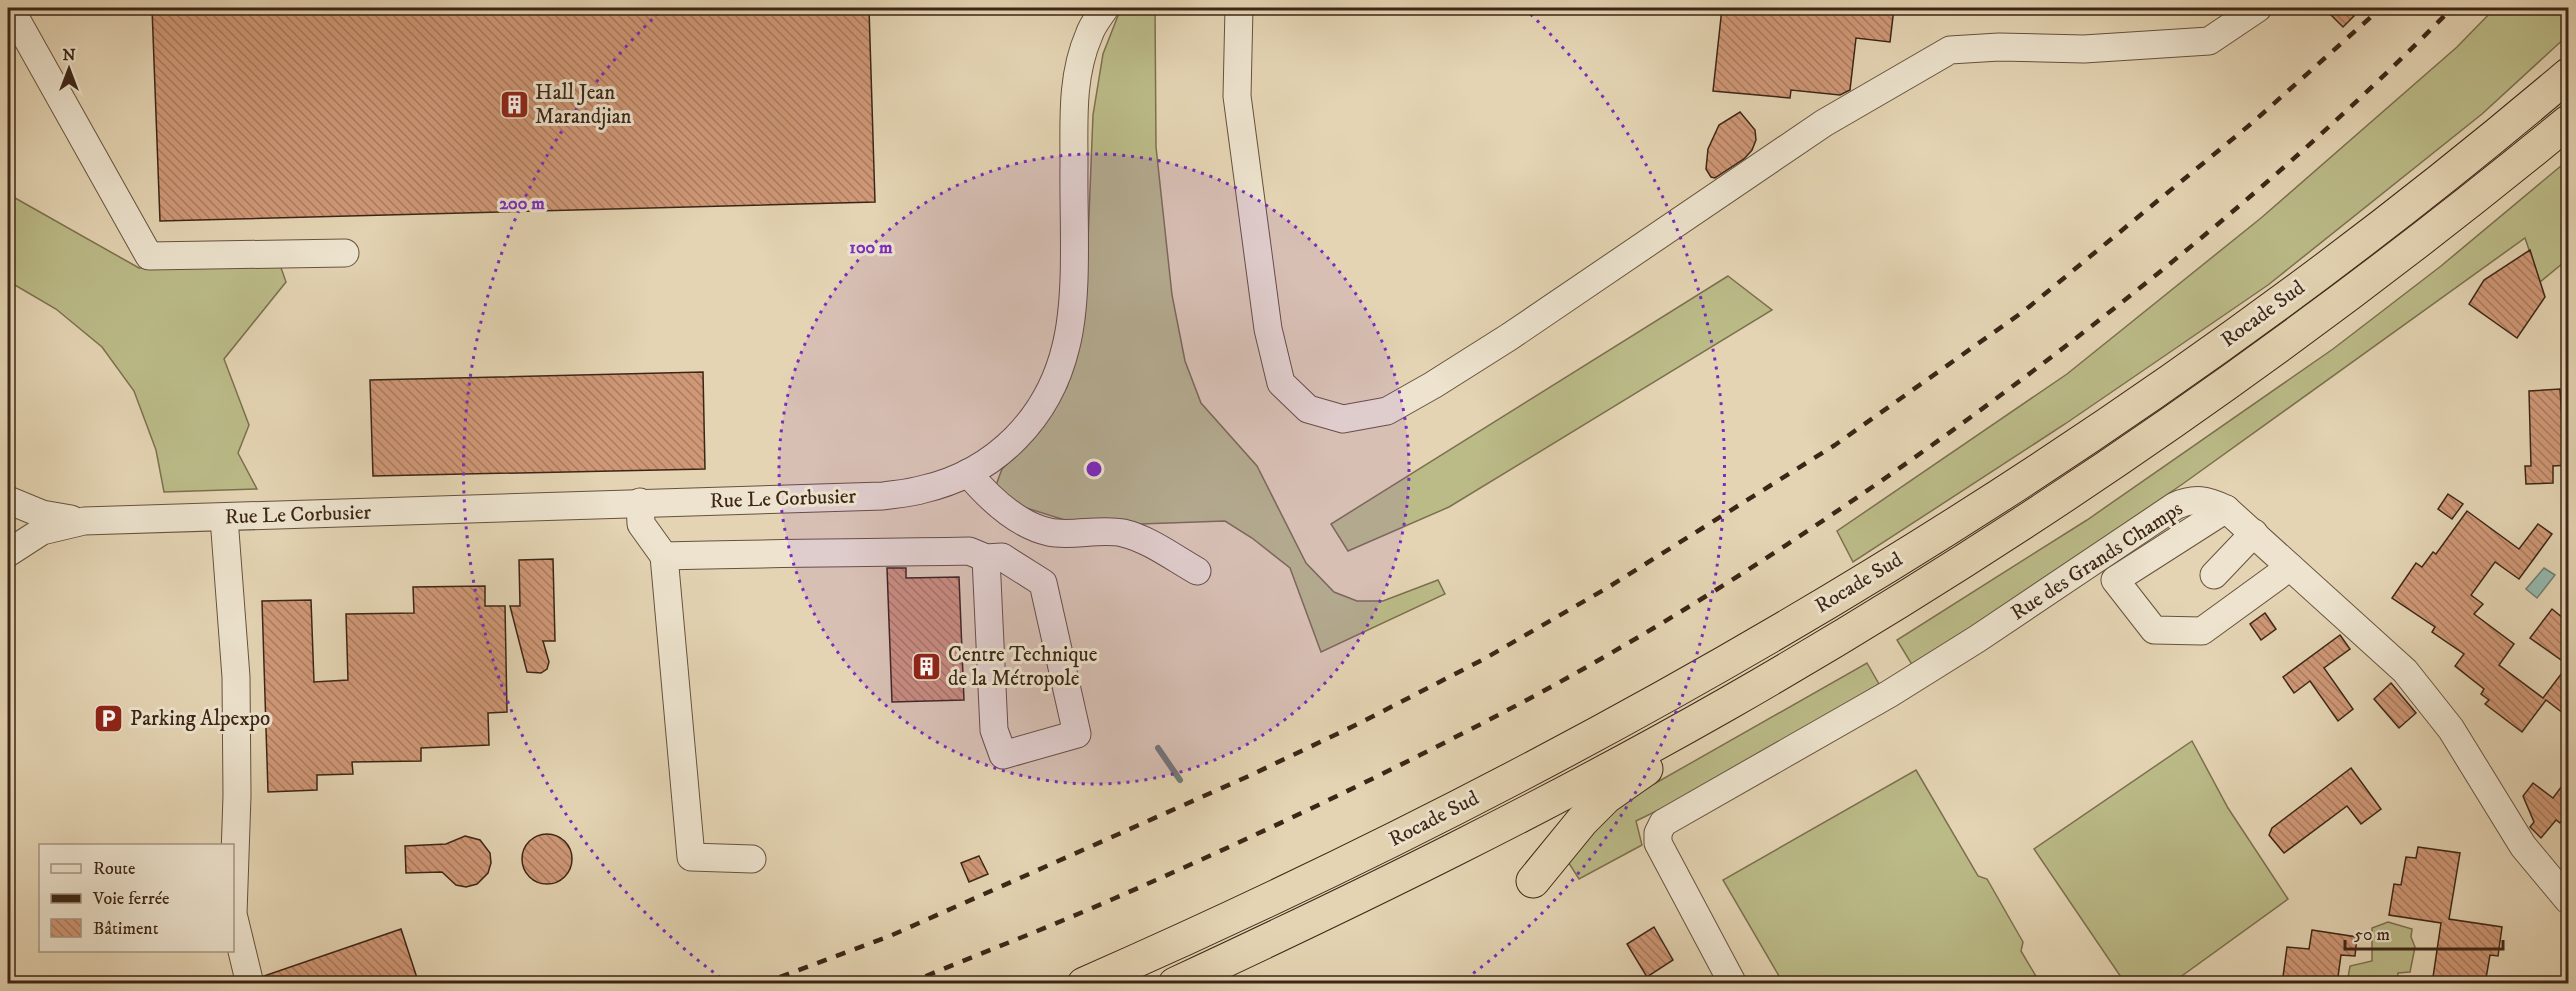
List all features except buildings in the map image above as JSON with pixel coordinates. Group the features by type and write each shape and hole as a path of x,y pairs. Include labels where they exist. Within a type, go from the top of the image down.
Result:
{"highway":[{"path":"2348,252 2568,52"},
{"name":"Rocade Sud","path":"1084,984 1271,899 1427,823 1629,717 1785,628 2029,477 2180,374 2348,252 2478,150 2568,75"},
{"name":"Rocade Sud","path":"1175,984 1445,855 1636,755 1898,602 2059,500 2203,401 2413,247 2568,122"},
{"path":"1533,881 1582,821 1606,797 1898,602"}],"street":[{"path":"10,8 149,256 345,253"},
{"name":"Rue Le Corbusier","path":"8,500 42,514 84,521 224,518 640,502 884,496 925,489 969,473 1008,448 1032,422 1050,392 1066,345 1073,293 1075,87 1089,35 1105,8"},
{"path":"1239,8 1237,96 1268,329 1278,372 1281,383 1308,409 1343,419 1387,411 1433,385 1509,338 1824,123 1950,50 1999,46 2084,49 2209,41 2258,8"},
{"path":"969,473 987,496 1021,520 1050,533 1122,533 1145,542 1197,571"},
{"name":"Rue des Grands Champs","path":"1733,984 1658,843 1658,833 1663,823 1889,694 1967,645 2175,506 2198,499 2211,501 2226,509 2405,671 2451,729 2523,846 2568,900"},
{"path":"640,502 641,524 664,556 692,857 752,859"},
{"path":"2226,509 2115,580 2154,630 2202,631 2290,567"},
{"path":"224,518 236,677 237,796 234,884"},
{"name":"Rue Le Corbusier","path":"8,553 42,531 84,521"},
{"path":"2214,575 2254,533"},
{"path":"664,556 810,552 857,555 969,551 986,558 1002,557 1043,583 1077,734 1004,755 994,730 986,558"},
{"path":"234,918 250,984"}],"green space":[{"path":"1121,8 1155,8 1156,147 1172,295 1185,361 1201,403 1257,466 1306,563 1334,592 1357,601 1383,601 1438,580 1445,594 1321,652 1290,568 1252,538 1225,521 1084,526 1020,506 995,488 1002,469 1039,432 1067,387 1085,317 1093,115 1103,54"},
{"path":"2495,8 2568,8 2568,35 2482,114 2268,285 2065,424 1853,562 1837,531 2067,374 2261,218 2457,47"},
{"path":"2568,160 2568,259 2540,282 2525,238 2184,483 1914,668 1897,640 2087,520 2333,349 2441,266"},
{"path":"8,194 139,268 279,262 286,282 224,359 249,425 238,453 257,489 164,492 156,450 134,391 102,347 56,309 8,281"},
{"path":"1728,276 1772,310 1449,507 1348,551 1331,524"},
{"path":"1867,663 1879,684 1724,778 1636,821 1642,845 1579,879 1565,857 1631,791 1654,784"},
{"path":"2192,741 2228,808 2288,899 2172,983 2125,983 2034,849"},
{"path":"1916,770 1978,876 1987,879 2023,942 2021,951 2040,983 1783,983 1723,880"},
{"path":"2388,922 2412,929 2411,937 2415,947 2410,972 2398,973 2397,983 2347,983 2350,966 2372,961 2372,928"}],"water":[{"path":"2544,568 2555,575 2537,598 2526,589"}],"waterway":[{"path":"1158,748 1180,780"}],"railway":[{"path":"761,984 890,936 1251,775 1360,723 1484,659 1607,588 1835,445 2024,311 2252,123 2381,8"},
{"path":"907,984 1113,899 1221,851 1380,775 1538,694 1729,582 1792,542 1914,458 2033,371 2143,286 2302,151 2353,105 2452,8"}],"place":[{"name":"Hall Jean Marandjian","path":"514,105"},
{"name":"Centre Technique de la Métropole","path":"927,667"},
{"name":"Parking Alpexpo","path":"109,719"}]}
